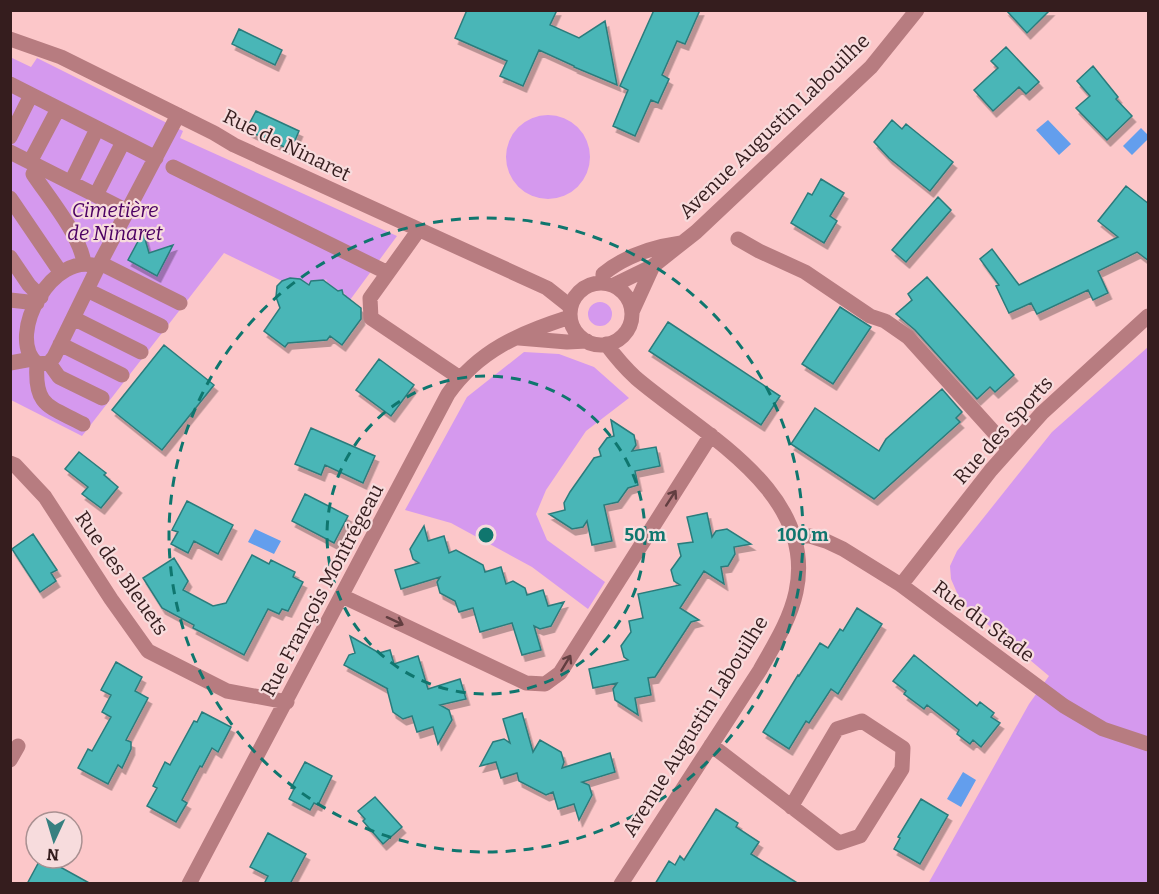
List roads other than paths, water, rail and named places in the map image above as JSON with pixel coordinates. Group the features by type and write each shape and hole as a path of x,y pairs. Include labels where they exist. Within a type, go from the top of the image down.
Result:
{"street":[{"name":"Avenue Augustin Labouilhe","path":"609,284 653,266 696,232 871,66 917,10"},
{"name":"Rue de Ninaret","path":"10,39 61,57 234,145 418,231 547,288 579,291"},
{"path":"10,84 156,158"},
{"path":"10,137 31,95"},
{"path":"32,168 58,109"},
{"path":"10,363 39,362 60,344 87,290 94,264 127,211 178,115"},
{"path":"72,182 97,129"},
{"path":"96,195 123,142"},
{"path":"10,152 32,168 72,182 127,211"},
{"path":"173,167 388,273"},
{"path":"32,168 82,251 94,264 180,303"},
{"path":"10,198 61,273"},
{"path":"418,231 370,298 371,318 460,378"},
{"path":"738,238 759,251 805,272 870,316 885,321 908,337 1009,449"},
{"path":"609,284 603,274 618,262 660,246 681,243"},
{"path":"10,257 39,300"},
{"path":"94,264 77,264 47,284 30,317 27,343 39,362 59,377 102,398"},
{"name":"Avenue Augustin Labouilhe","path":"632,312 653,266"},
{"path":"595,283 609,284 623,292 629,301 632,312 630,323 625,334 616,341 596,344 579,336 573,327 570,312 574,298 579,291 595,283"},
{"name":"Rue de Ninaret","path":"547,288 570,312"},
{"path":"87,290 161,326"},
{"path":"10,300 39,300"},
{"name":"Rue François Montrégeau","path":"189,884 448,394 478,360 494,348 570,312"},
{"name":"Rue des Sports","path":"901,585 976,488 1042,413 1149,316"},
{"path":"73,318 141,352"},
{"path":"10,333 27,332"},
{"path":"625,334 628,370"},
{"path":"516,337 567,342 587,341"},
{"path":"60,344 122,375"},
{"name":"Avenue Augustin Labouilhe","path":"606,344 628,370 711,435 762,481 780,507 794,536 799,573 791,610 760,670 621,884"},
{"path":"39,362 36,378 40,398 45,404 83,424"},
{"path":"342,596 526,683 545,684 560,673 711,435"},
{"name":"Rue des Bleuets","path":"10,463 15,465 45,497 111,599 148,651 227,691 287,702"},
{"name":"Rue du Stade","path":"794,536 810,536 826,541 901,585 1064,706 1103,729 1149,744"},
{"path":"711,745 791,807 839,843 860,836 902,769 903,748 862,721 837,729 791,807"},
{"path":"10,760 18,746"}],"water":[{"path":"1048,120 1071,144 1059,155 1036,130"},
{"path":"1141,128 1148,135 1148,139 1132,155 1123,146"},
{"path":"255,529 281,541 274,554 248,542"},
{"path":"963,772 976,780 961,807 947,799"}],"park label":[{"name":"Cimetière de Ninaret","path":"115,222"}]}
